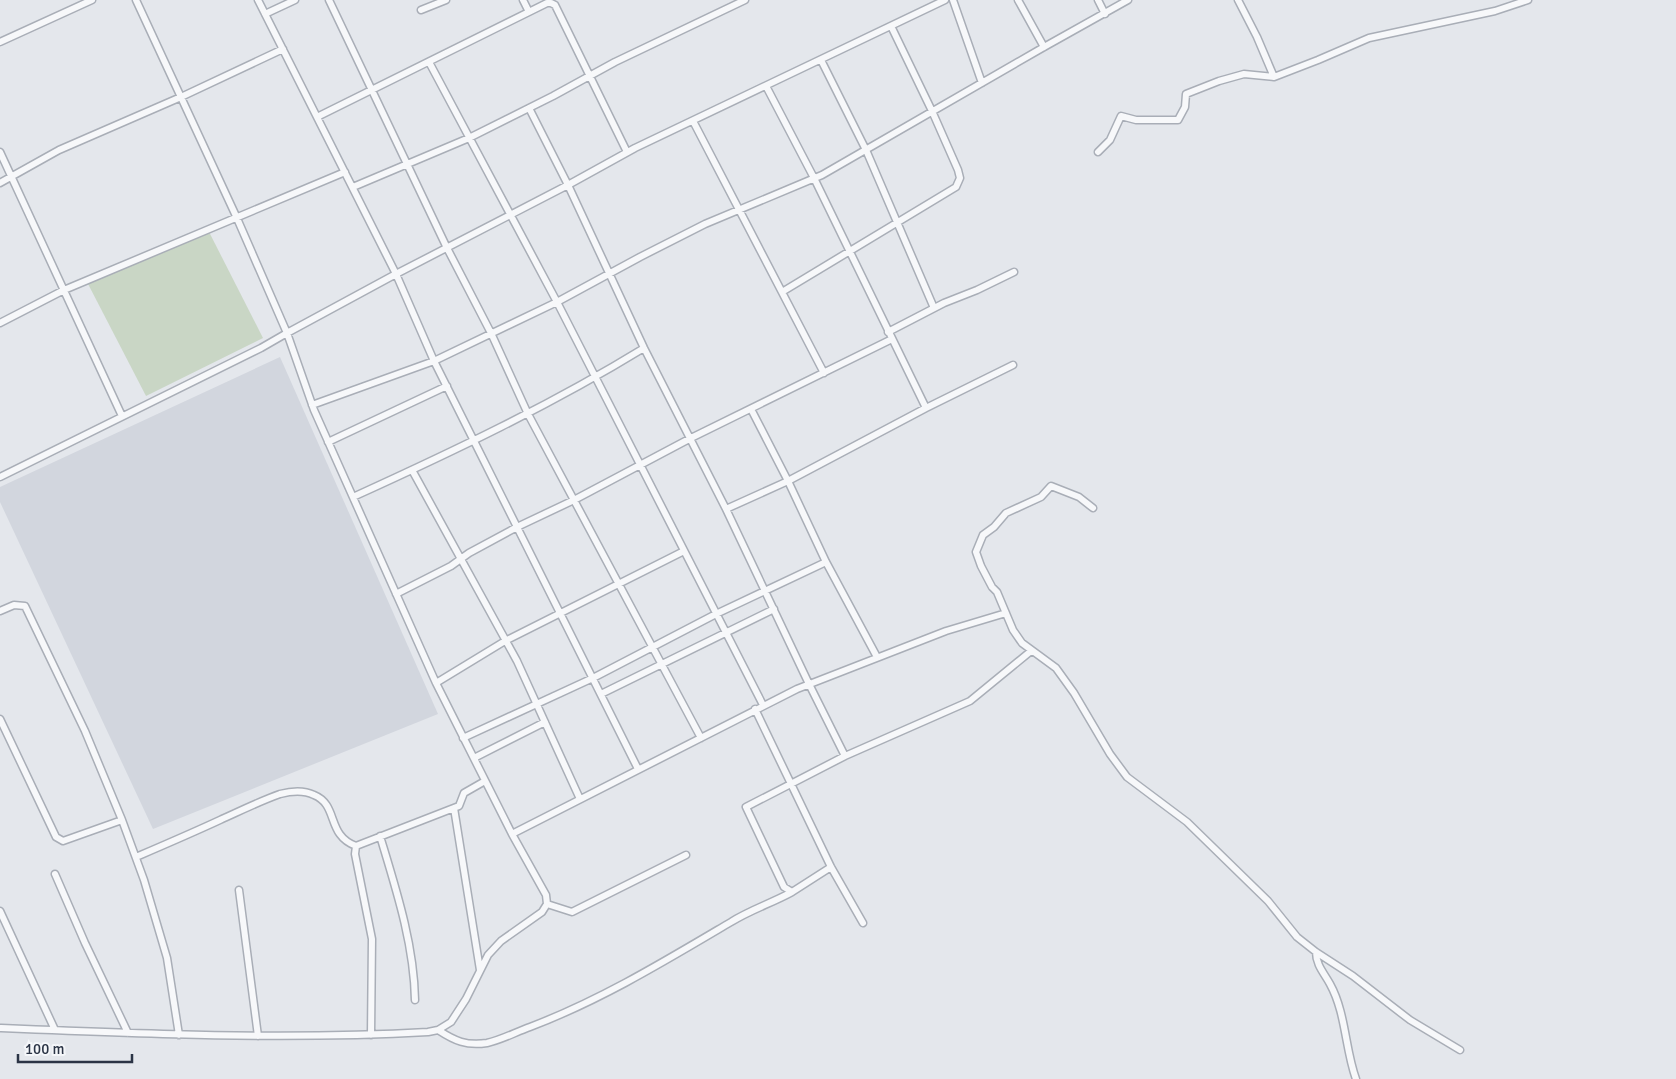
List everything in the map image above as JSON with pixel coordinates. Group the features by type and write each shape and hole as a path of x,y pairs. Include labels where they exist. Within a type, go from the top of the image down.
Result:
{"street":[{"path":"0,42 92,0"},
{"path":"0,1028 258,1036 371,1035 438,1030 456,1017 488,955 501,941 542,912 547,904 546,895 512,834 436,683 312,405 287,333 236,216 136,0"},
{"path":"258,0 396,274 434,361 638,769"},
{"path":"265,14 295,0"},
{"path":"328,0 446,248 491,333 528,414 701,738"},
{"path":"421,10 446,0"},
{"path":"523,0 529,12"},
{"path":"353,188 469,138 614,62 745,0"},
{"path":"0,476 261,348 396,274 568,185 627,152 945,0"},
{"path":"953,0 982,83"},
{"path":"1018,0 1044,47"},
{"path":"1098,0 1105,14"},
{"path":"312,405 434,361 557,302 705,224 814,178 1128,0"},
{"path":"1238,0 1257,37 1274,77"},
{"path":"1098,152 1110,140 1121,116 1136,120 1178,120 1185,107 1186,94 1219,81 1244,74 1274,77 1370,38 1496,11 1528,0"},
{"path":"317,117 546,3 551,3 555,5 627,152"},
{"path":"782,292 956,187 960,178 932,111 891,26"},
{"path":"0,183 59,150 181,97 283,49"},
{"path":"820,60 866,150 934,308"},
{"path":"429,62 557,302 763,705"},
{"path":"766,86 814,178 926,408"},
{"path":"529,108 568,185 644,348 691,438 809,684 846,756"},
{"path":"693,121 824,373"},
{"path":"0,152 122,416"},
{"path":"0,323 64,290 236,216 345,172"},
{"path":"888,332 934,308 1014,272"},
{"path":"396,594 450,566 517,527 574,500 691,438 892,339"},
{"path":"352,497 528,414 595,378 644,348"},
{"path":"726,509 788,481 926,408 1013,366"},
{"path":"328,442 447,386"},
{"path":"751,409 788,481 826,562 877,657"},
{"path":"412,470 517,661 580,799"},
{"path":"1093,508 1079,497 1051,486 1041,497 1006,513 994,527 983,535 976,552 980,566 996,592 1013,630 1022,644 1056,668 1074,693 1110,754 1127,777 1187,822 1268,901 1297,937 1353,976 1410,1020 1460,1050"},
{"path":"436,683 505,641 684,551"},
{"path":"463,738 593,678 651,646 826,562"},
{"path":"0,611 14,605 20,604 25,606 85,731 136,857 156,919 167,958 179,1035"},
{"path":"601,694 774,609"},
{"path":"512,834 763,705 809,684 946,631 1006,613"},
{"path":"792,892 784,887 746,807 846,756 970,701 1031,651"},
{"path":"755,710 790,786 831,867 863,923"},
{"path":"0,719 56,837 63,841 122,820"},
{"path":"474,758 545,722"},
{"path":"136,857 251,806 281,794 293,792 305,792 322,800 329,808 335,828 340,836 356,846 459,806 464,793 485,781"},
{"path":"454,808 480,970"},
{"path":"380,836 403,917 415,980 416,1000"},
{"path":"356,846 355,854 372,939 371,1035"},
{"path":"547,904 572,912 686,856"},
{"path":"438,1030 455,1041 470,1044 488,1043 557,1017 617,988 736,919 792,892 831,867"},
{"path":"55,874 85,944 128,1033"},
{"path":"239,890 258,1036"},
{"path":"0,911 55,1030"},
{"path":"1316,952 1318,964 1331,985 1339,1007 1356,1079"}],"shaded area":[{"path":"280,357 438,714 153,829 0,502 0,487"}],"green space":[{"path":"206,226 263,338 146,396 87,282"}]}
